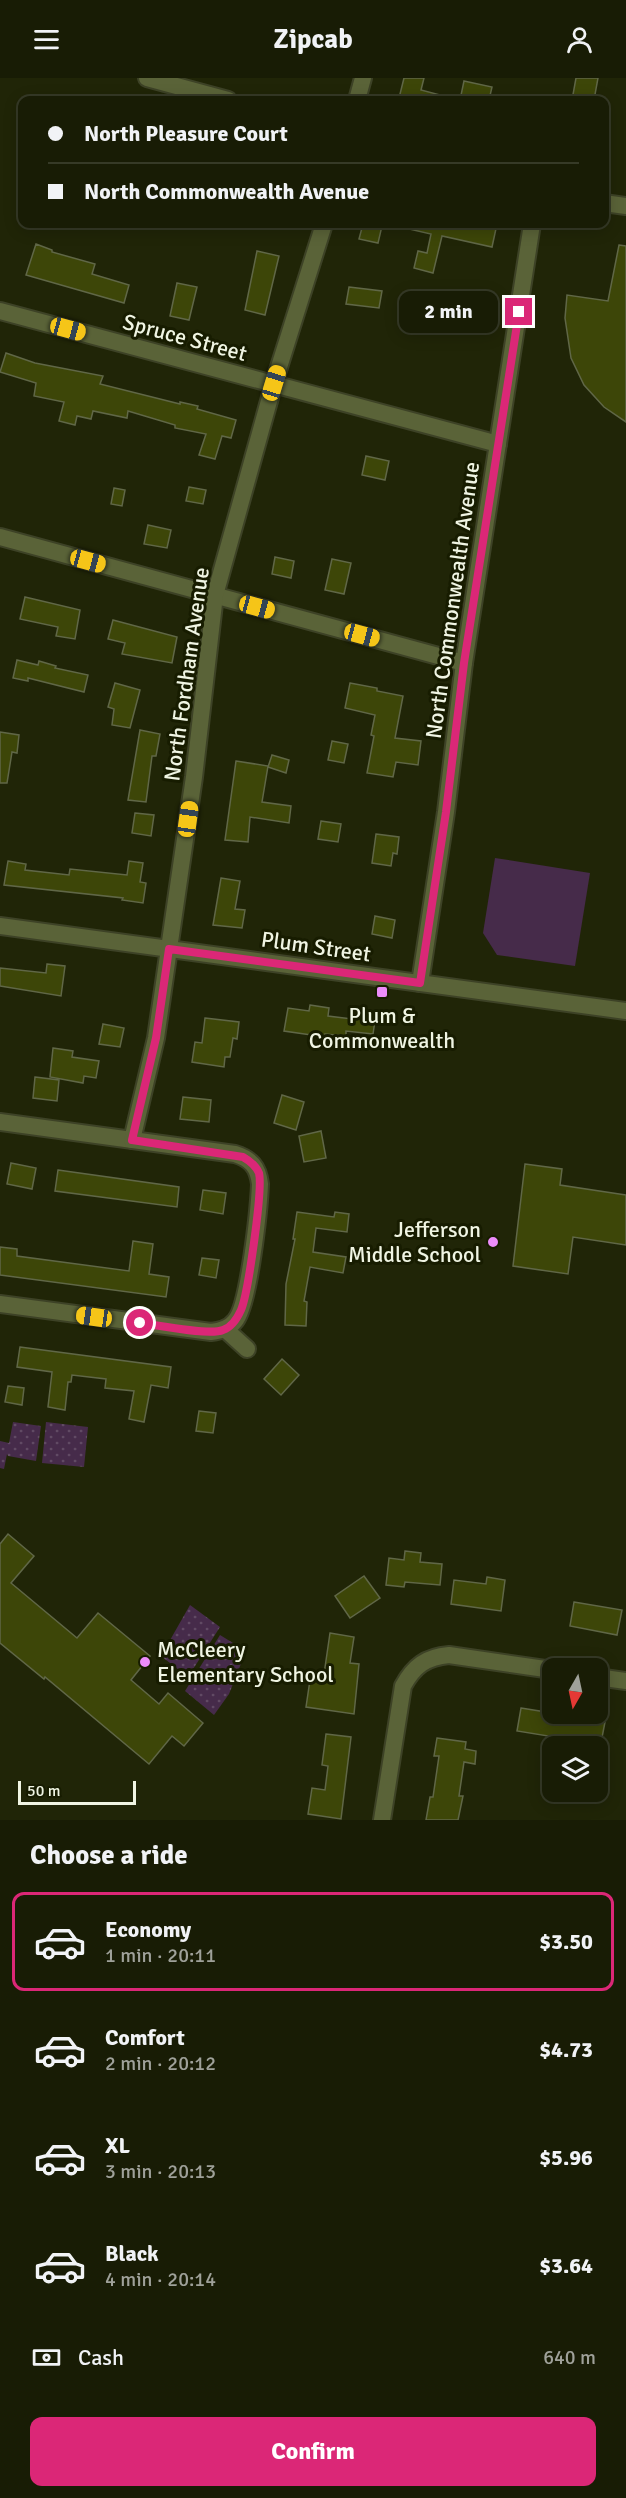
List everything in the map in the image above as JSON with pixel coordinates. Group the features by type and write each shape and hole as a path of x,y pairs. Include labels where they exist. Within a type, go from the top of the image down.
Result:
{"street":[{"path":"147,78 213,96"},
{"path":"358,96 363,78"},
{"path":"609,204 626,206"},
{"name":"North Fordham Avenue","path":"132,1140 156,1038 194,777 215,595 274,383 323,228"},
{"name":"North Commonwealth Avenue","path":"420,983 446,812 464,663 531,228"},
{"name":"Spruce Street","path":"0,311 498,444"},
{"path":"1,542 215,595 464,663"},
{"name":"Plum Street","path":"0,926 626,1011"},
{"path":"0,1122 235,1154 256,1167 260,1184 244,1299 236,1321 225,1329 211,1332 0,1304"},
{"path":"225,1329 247,1349"},
{"path":"382,1820 403,1686 411,1672 423,1661 436,1656 449,1655 542,1669"},
{"path":"608,1679 626,1681"}],"shaded area":[{"path":"495,858 590,873 575,966 497,955 483,933"},
{"path":"13,1422 41,1426 36,1461 7,1454 4,1469 0,1468 0,1441 9,1443"},
{"path":"46,1422 88,1427 84,1467 42,1463"},
{"path":"190,1605 220,1627 188,1677 161,1656"},
{"path":"220,1635 246,1651 229,1694 214,1715 185,1691"}],"building":[{"path":"404,78 424,78 421,90 444,96 400,96"},
{"path":"576,78 598,78 595,96 573,96"},
{"path":"464,81 492,87 490,96 461,96"},
{"path":"362,228 382,228 378,243 359,239"},
{"path":"496,228 492,247 442,236 433,273 414,268 418,251 427,253 431,234 409,229"},
{"path":"36,244 52,252 95,264 92,274 129,285 124,303 26,275"},
{"path":"619,245 626,246 626,422 604,407 584,385 571,358 565,318 567,295 608,301"},
{"path":"257,251 279,256 265,315 245,310"},
{"path":"177,283 197,287 189,320 170,316"},
{"path":"349,287 382,291 379,308 346,304"},
{"path":"6,353 35,363 103,376 100,384 180,404 180,402 198,406 197,409 236,420 231,438 222,436 215,459 199,455 206,434 175,428 175,425 128,411 127,418 93,411 91,419 77,416 75,425 59,421 64,402 34,396 36,383 0,372"},
{"path":"366,456 389,461 385,480 362,475"},
{"path":"189,487 206,490 203,504 186,501"},
{"path":"114,488 125,490 122,506 111,504"},
{"path":"148,525 171,530 167,548 144,544"},
{"path":"275,557 294,561 291,578 272,574"},
{"path":"332,559 351,563 344,594 325,590"},
{"path":"25,597 80,610 75,639 56,636 58,627 20,619"},
{"path":"113,620 177,637 172,663 122,654 125,643 108,639"},
{"path":"17,660 38,665 39,661 56,666 55,668 88,675 84,692 28,678 28,681 13,678"},
{"path":"115,683 140,690 130,728 112,725 114,709 108,707"},
{"path":"350,683 403,696 395,738 421,741 418,765 396,762 393,777 367,773 374,736 371,735 375,715 345,708"},
{"path":"140,730 160,734 156,756 152,756 146,802 128,800"},
{"path":"0,732 19,735 17,753 12,752 7,783 0,783"},
{"path":"332,741 348,744 344,763 328,760"},
{"path":"272,755 289,760 286,773 268,767"},
{"path":"236,761 268,766 262,802 291,806 289,823 250,817 248,842 225,840"},
{"path":"135,813 154,815 151,836 132,833"},
{"path":"321,821 341,824 338,842 318,839"},
{"path":"376,834 399,837 397,854 393,853 391,866 372,863"},
{"path":"8,861 26,864 25,870 69,875 70,869 127,875 129,861 143,863 140,882 146,883 143,903 122,900 123,898 4,885"},
{"path":"221,878 240,881 235,909 245,910 242,928 213,925"},
{"path":"375,916 395,920 392,938 372,934"},
{"path":"47,964 65,966 61,996 0,986 0,968 46,973"},
{"path":"310,1005 329,1008 328,1016 352,1019 353,1011 376,1014 373,1034 346,1031 346,1036 325,1034 325,1037 284,1031 288,1008 309,1011"},
{"path":"205,1018 239,1022 237,1039 233,1038 230,1057 225,1057 224,1067 192,1062 195,1042 202,1043"},
{"path":"103,1024 124,1028 120,1047 99,1044"},
{"path":"53,1048 73,1051 72,1057 99,1061 96,1078 84,1076 83,1083 50,1077"},
{"path":"35,1077 59,1080 57,1101 33,1098"},
{"path":"282,1095 304,1102 296,1130 274,1123"},
{"path":"183,1097 211,1100 209,1122 180,1119"},
{"path":"321,1131 326,1158 304,1162 299,1136"},
{"path":"11,1163 36,1168 32,1189 7,1184"},
{"path":"525,1164 562,1169 560,1185 626,1195 626,1245 573,1237 568,1274 513,1266"},
{"path":"58,1170 179,1187 177,1207 55,1191"},
{"path":"203,1190 226,1193 223,1214 200,1210"},
{"path":"297,1212 334,1217 335,1212 349,1214 347,1232 316,1228 313,1252 346,1257 343,1273 310,1267 304,1301 307,1302 306,1326 285,1325 286,1284 295,1239 293,1239"},
{"path":"133,1241 153,1244 149,1274 169,1277 166,1297 0,1275 0,1247 17,1249 17,1256 129,1271"},
{"path":"202,1258 219,1260 216,1278 199,1275"},
{"path":"20,1347 171,1367 168,1388 151,1385 144,1422 129,1419 134,1391 105,1388 106,1379 72,1375 71,1382 68,1382 65,1410 48,1407 52,1372 17,1367"},
{"path":"282,1359 299,1375 281,1395 264,1379"},
{"path":"8,1386 24,1388 22,1405 5,1402"},
{"path":"199,1411 216,1413 213,1433 196,1431"},
{"path":"8,1534 34,1556 11,1583 77,1638 98,1613 150,1656 131,1680 159,1704 168,1693 203,1723 184,1746 172,1736 149,1764 45,1677 44,1679 0,1643 0,1544"},
{"path":"405,1551 421,1553 420,1562 442,1564 440,1585 405,1582 404,1587 386,1585 389,1558 404,1560"},
{"path":"364,1576 380,1598 350,1618 335,1596"},
{"path":"487,1577 505,1580 501,1611 451,1604 454,1580 486,1584"},
{"path":"574,1602 622,1610 617,1635 570,1626"},
{"path":"330,1633 354,1637 350,1663 359,1664 354,1714 306,1707 310,1680 323,1681"},
{"path":"521,1708 542,1711 542,1724 605,1724 602,1736 548,1736 517,1731"},
{"path":"326,1734 351,1737 341,1819 308,1814 312,1788 325,1790 328,1766 322,1765"},
{"path":"437,1738 466,1742 465,1749 476,1751 475,1764 464,1762 459,1796 463,1796 458,1820 426,1820 430,1797 433,1797 439,1756 434,1756"}],"place":[{"name":"Plum & Commonwealth","path":"382,992"},
{"name":"Jefferson Middle School","path":"493,1242"},
{"name":"McCleery Elementary School","path":"145,1662"}],"route":[{"path":"140,1323 220,1332 236,1321 244,1299 260,1194 259,1174 256,1167 243,1157 132,1140 156,1038 169,949 420,983 446,812 464,663 519,312"}]}
